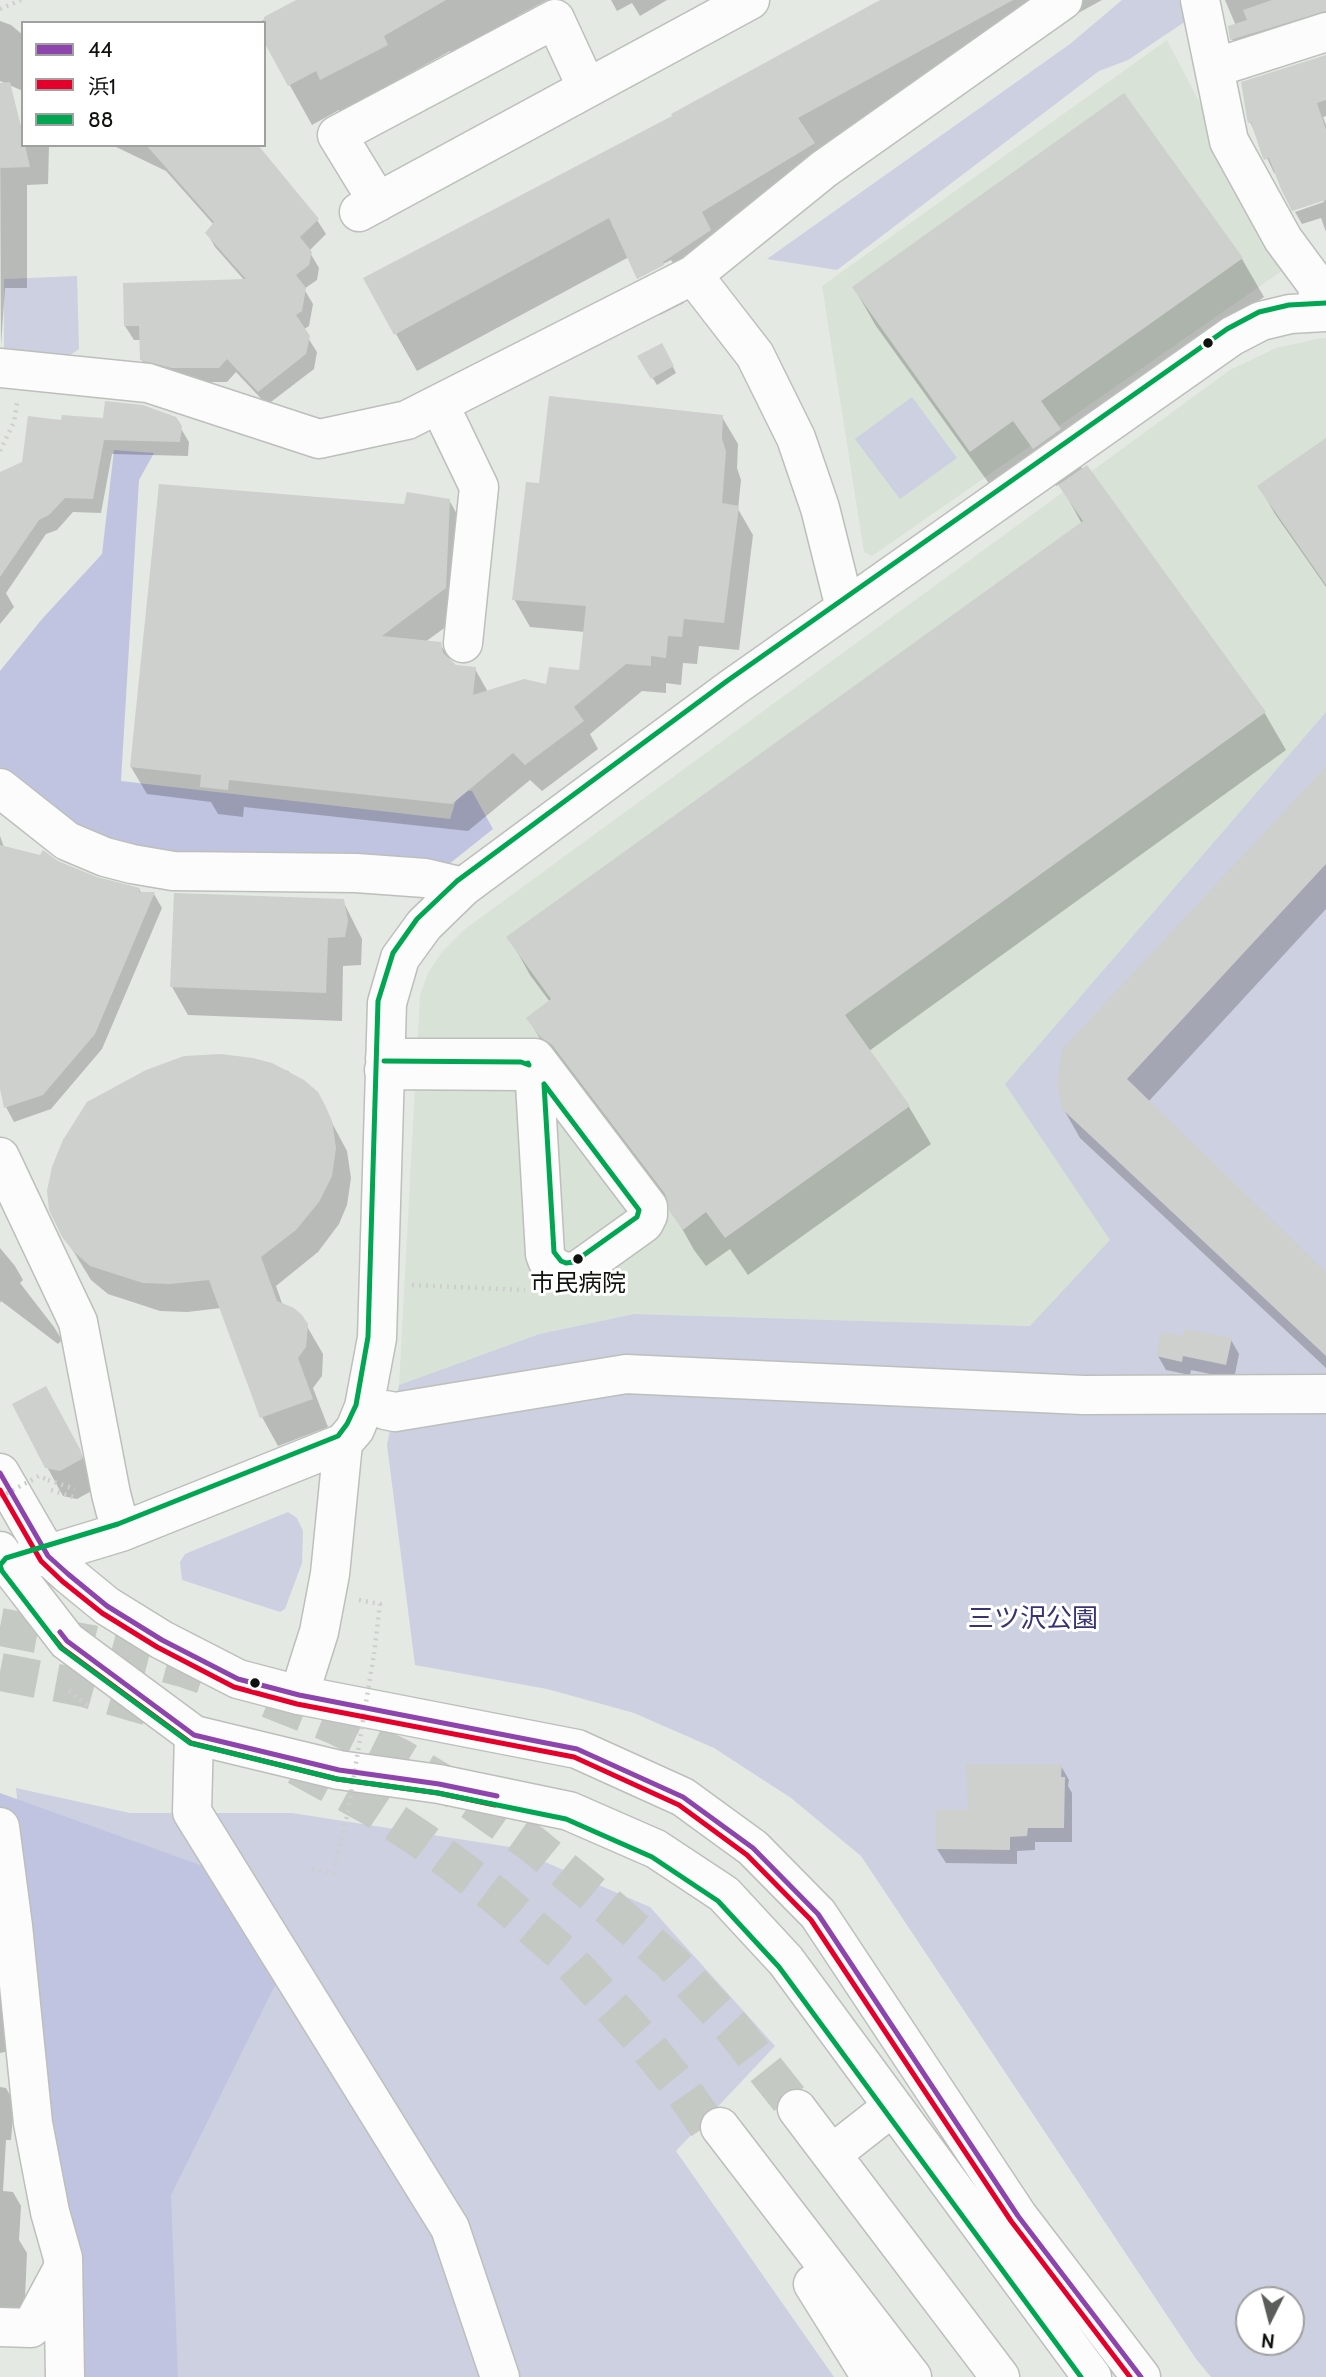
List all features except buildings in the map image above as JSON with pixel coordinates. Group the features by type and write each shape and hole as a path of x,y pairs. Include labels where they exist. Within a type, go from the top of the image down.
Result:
{"main road":[{"path":"587,88 555,19 337,135 368,207 750,0"},
{"path":"14,375 148,383 319,439 407,420 693,275 824,169 1063,0"},
{"path":"3,1562 48,1556 121,1532 343,1443 355,1429 364,1407 377,1338 387,1003 400,958 424,925 463,887 732,688 1232,336 1261,321 1290,314 1323,311 1317,285 1283,239 1229,141 1214,68 1206,2"},
{"path":"1214,68 1326,32"},
{"path":"693,275 755,355 796,438 820,508 845,608"},
{"path":"439,404 479,487 463,643"},
{"path":"0,788 67,841 105,857 132,864 173,871 383,875 425,878 463,887"},
{"path":"536,1058 648,1208 645,1223 577,1271 564,1272 556,1268 548,1262 545,1254 535,1084 531,1075 521,1071 384,1063 536,1058"},
{"path":"0,1157 78,1322 111,1494 121,1532"},
{"path":"385,1410 395,1412 626,1374 1083,1395 1326,1394"},
{"path":"299,1695 319,1632 330,1574 343,1443"},
{"path":"0,1473 48,1556 107,1606 162,1640 238,1679 299,1695 577,1749 683,1797 753,1848 818,1914 1018,2216 1141,2377"},
{"path":"3,1562 67,1641 194,1735 339,1770 439,1784 569,1811 656,1849 724,1894 786,1961 1089,2375"},
{"path":"194,1735 192,1812 450,2228 500,2377"},
{"path":"0,1827 13,1926 13,2057 33,2123 50,2212 64,2258 65,2377"},
{"path":"832,2154 892,2107"},
{"path":"797,2109 1000,2377"},
{"path":"871,2377 717,2130 912,2377"},
{"path":"0,2326 31,2328 63,2268"}],"path":[{"path":"0,9 21,0"},
{"path":"0,451 14,422 14,375"},
{"path":"675,1195 691,1217 680,1224"},
{"path":"410,1285 531,1290"},
{"path":"0,1497 39,1476 84,1491 81,1500 40,1487"},
{"path":"312,1869 333,1873 348,1812 374,1654 380,1604 349,1598"}],"shaded area":[{"path":"1167,40 1286,268 872,556 864,552 822,286"},
{"path":"1326,338 1326,712 1006,1083 1114,1243 1030,1326 634,1314 539,1334 399,1385 420,995 428,973 442,952 465,929 1230,370 1276,348"},
{"path":"114,450 154,453 139,480 121,781 450,819 459,790 472,791 493,829 439,872 107,850 0,776 0,671 42,619 102,554"},
{"path":"0,1793 225,1874 286,1963 171,2195 178,2377 63,2377 0,1829"}],"green space":[{"path":"1122,0 1179,0 1186,21 1128,60 1099,71 837,270 767,259 1070,44"},
{"path":"77,276 79,349 67,357 4,350 4,279"},
{"path":"912,397 957,458 900,499 855,439"},
{"name":"三ツ沢公園","path":"1326,712 1326,2377 1211,2377 1196,2359 861,1856 791,1798 714,1748 634,1713 547,1689 415,1665 387,1445 399,1385 539,1334 634,1314 1030,1326 1110,1240 1005,1084"},
{"path":"288,1512 297,1518 303,1531 302,1563 285,1609 280,1612 182,1580 180,1562 185,1554"},
{"path":"16,1788 130,1813 292,1813 510,1847 650,1907 775,2046 676,2151 834,2377 83,2377 55,2166"}],"tunnel":[{"path":"0,1627 91,1644 215,1679"},
{"path":"0,1672 84,1688 157,1709"},
{"path":"269,1699 334,1725 401,1758 463,1795 531,1843 672,1963 731,2026 797,2109"},
{"path":"297,1766 370,1806 423,1841 496,1896 562,1953 644,2042 679,2085 713,2134"}],"transit line":[{"name":"88","path":"1081,2377 779,1967 718,1901 652,1857 566,1819 438,1793 337,1779 190,1743 61,1648 0,1565 6,1558 118,1524 338,1436 347,1424 356,1405 368,1337 378,1001 393,953 417,919 457,881 727,681 1227,329 1259,312 1289,305 1326,303"},
{"name":"88","path":"384,1061 521,1062 529,1065 528,1063"},
{"name":"88","path":"544,1084 639,1210 637,1217 574,1262 561,1261 554,1252 544,1084"},
{"name":"44","path":"0,1473 48,1556 68,1574 107,1606 162,1640 238,1679 299,1695 577,1749 683,1797 753,1848 818,1914 1018,2216 1141,2377"},
{"name":"浜1","path":"0,1490 41,1561 62,1581 102,1613 157,1647 234,1687 297,1704 574,1757 679,1805 747,1855 811,1920 1011,2221 1130,2377"},
{"name":"44","path":"60,1632 67,1641 194,1735 339,1770 439,1784 497,1796"},
{"name":"浜1","path":"53,1637 62,1648 191,1743 337,1779 438,1793 495,1805"}],"place":[{"name":"市民病院","path":"578,1259"}]}
